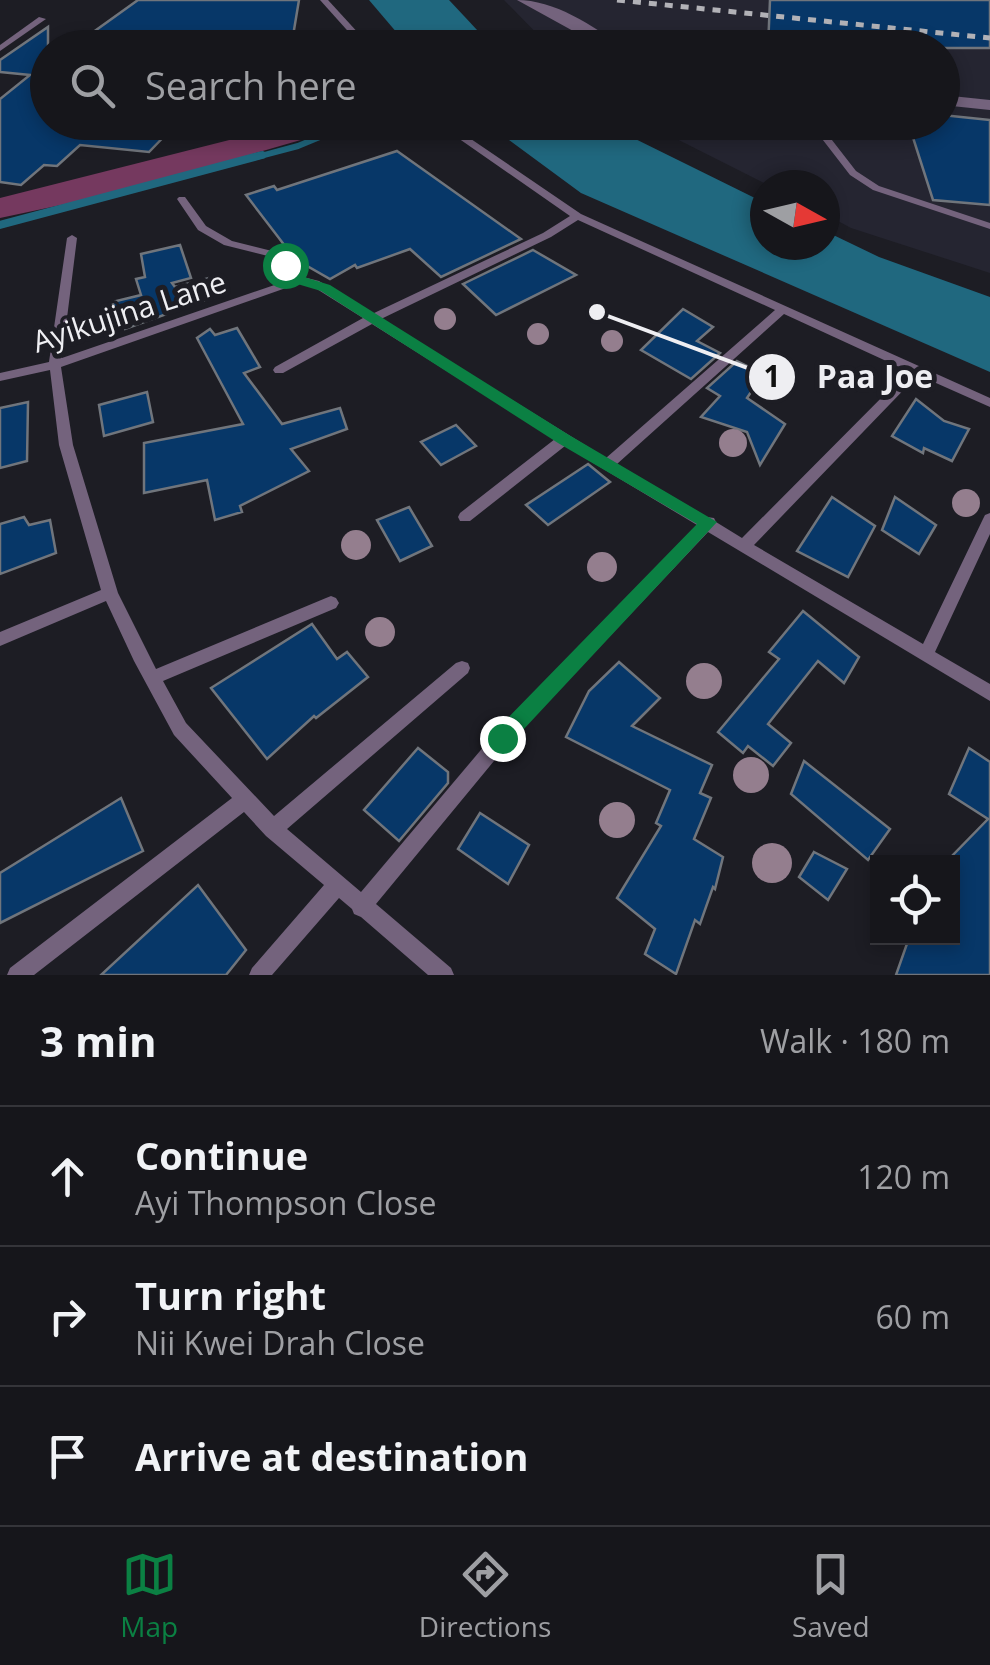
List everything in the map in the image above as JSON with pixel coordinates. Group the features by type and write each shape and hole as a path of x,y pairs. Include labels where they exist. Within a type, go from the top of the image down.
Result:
{"street":[{"path":"523,0 549,9 585,30"},
{"path":"960,102 990,105"}],"lane":[{"path":"324,0 352,30"},
{"path":"0,49 42,19"},
{"path":"465,140 576,216 781,312 990,402"},
{"path":"827,140 853,173 876,188 990,226"},
{"path":"182,199 202,228 228,243 272,254 299,280"},
{"path":"280,370 373,318 547,235 576,216"},
{"path":"72,238 55,366 66,446 110,593 152,678 180,729 273,829 444,975"},
{"path":"273,289 299,280 315,282 564,439 990,692"},
{"name":"Ayikujina Lane","path":"0,377 55,366 273,289"},
{"path":"609,463 781,312"},
{"path":"745,544 915,371"},
{"path":"465,517 564,439"},
{"path":"926,654 990,519"},
{"path":"362,907 502,738 709,522"},
{"path":"0,639 110,593"},
{"path":"152,678 332,604"},
{"path":"273,829 462,668"},
{"path":"17,975 246,800"},
{"path":"260,975 336,886"}],"shaded area":[{"path":"504,0 990,0 990,273 840,222 840,170 750,170 750,176 679,140 960,140 960,30 533,30"},
{"path":"229,140 301,140 122,192 0,218 0,198"}],"water":[{"path":"369,0 449,0 477,30 395,30"},
{"path":"509,140 637,140 750,196 750,260 840,260 840,238 879,257 990,297 990,372 581,193"}],"building":[{"path":"138,0 299,0 294,30 96,30"},
{"path":"770,0 990,0 990,48 960,48 960,30 769,30"},
{"path":"30,39 30,75 0,72 0,60"},
{"path":"30,75 30,140 161,140 149,152 80,145 57,166 44,165 21,185 0,182 0,99"},
{"path":"960,117 990,120 990,205 933,200 914,140 960,140"},
{"path":"397,151 521,239 441,277 410,249 357,268 355,265 330,279 295,259 246,195 274,186 277,190"},
{"path":"180,245 191,278 172,283 175,287 209,278 214,297 125,329 112,302 141,295 136,279 145,277 141,254"},
{"path":"533,250 576,275 496,315 463,284"},
{"path":"683,309 713,327 697,341 720,353 691,379 641,350"},
{"path":"237,328 260,367 244,373 282,424 340,408 347,429 291,449 309,471 240,506 242,512 215,520 207,480 144,493 144,443 243,424 197,338 210,329 215,335"},
{"path":"737,361 763,374 747,398 785,424 760,465 747,432 701,417 720,396 707,388"},
{"path":"147,392 153,422 104,436 99,405"},
{"path":"916,399 944,421 969,429 952,461 924,448 923,453 892,436"},
{"path":"28,402 27,461 0,468 0,408"},
{"path":"456,425 476,446 441,465 421,442"},
{"path":"588,464 610,482 548,525 526,505"},
{"path":"832,497 875,526 848,577 797,551"},
{"path":"895,497 936,525 919,554 882,530"},
{"path":"409,507 432,546 400,561 377,520"},
{"path":"24,517 29,525 50,520 56,553 0,574 0,524"},
{"path":"803,611 859,657 844,683 818,661 768,724 791,743 773,766 748,746 743,753 718,732 779,659 769,652"},
{"path":"312,624 337,659 347,652 368,677 314,716 267,759 211,688"},
{"path":"619,662 660,698 632,726 712,765 700,793 711,798 694,839 723,857 715,889 700,924 695,920 676,974 645,954 655,929 617,898 661,826 656,823 670,790 566,737 589,691"},
{"path":"418,748 448,772 448,783 399,841 364,810"},
{"path":"969,748 990,762 990,975 896,975 907,945 960,945 960,855 953,855 988,819 949,794"},
{"path":"804,761 890,829 868,860 791,794"},
{"path":"121,798 143,851 0,923 0,873"},
{"path":"480,813 529,845 508,884 458,849"},
{"path":"814,852 847,869 828,900 799,877"},
{"path":"198,885 246,950 226,975 101,975"}],"waterway":[{"path":"253,158 312,140"},
{"path":"0,225 262,155"}],"railway":[{"path":"617,0 911,30"},
{"path":"960,35 990,38"}],"place":[{"name":"Paa Joe","path":"597,312"}],"route":[{"path":"285,265 299,280 326,288 564,439 709,522 502,738"}]}
